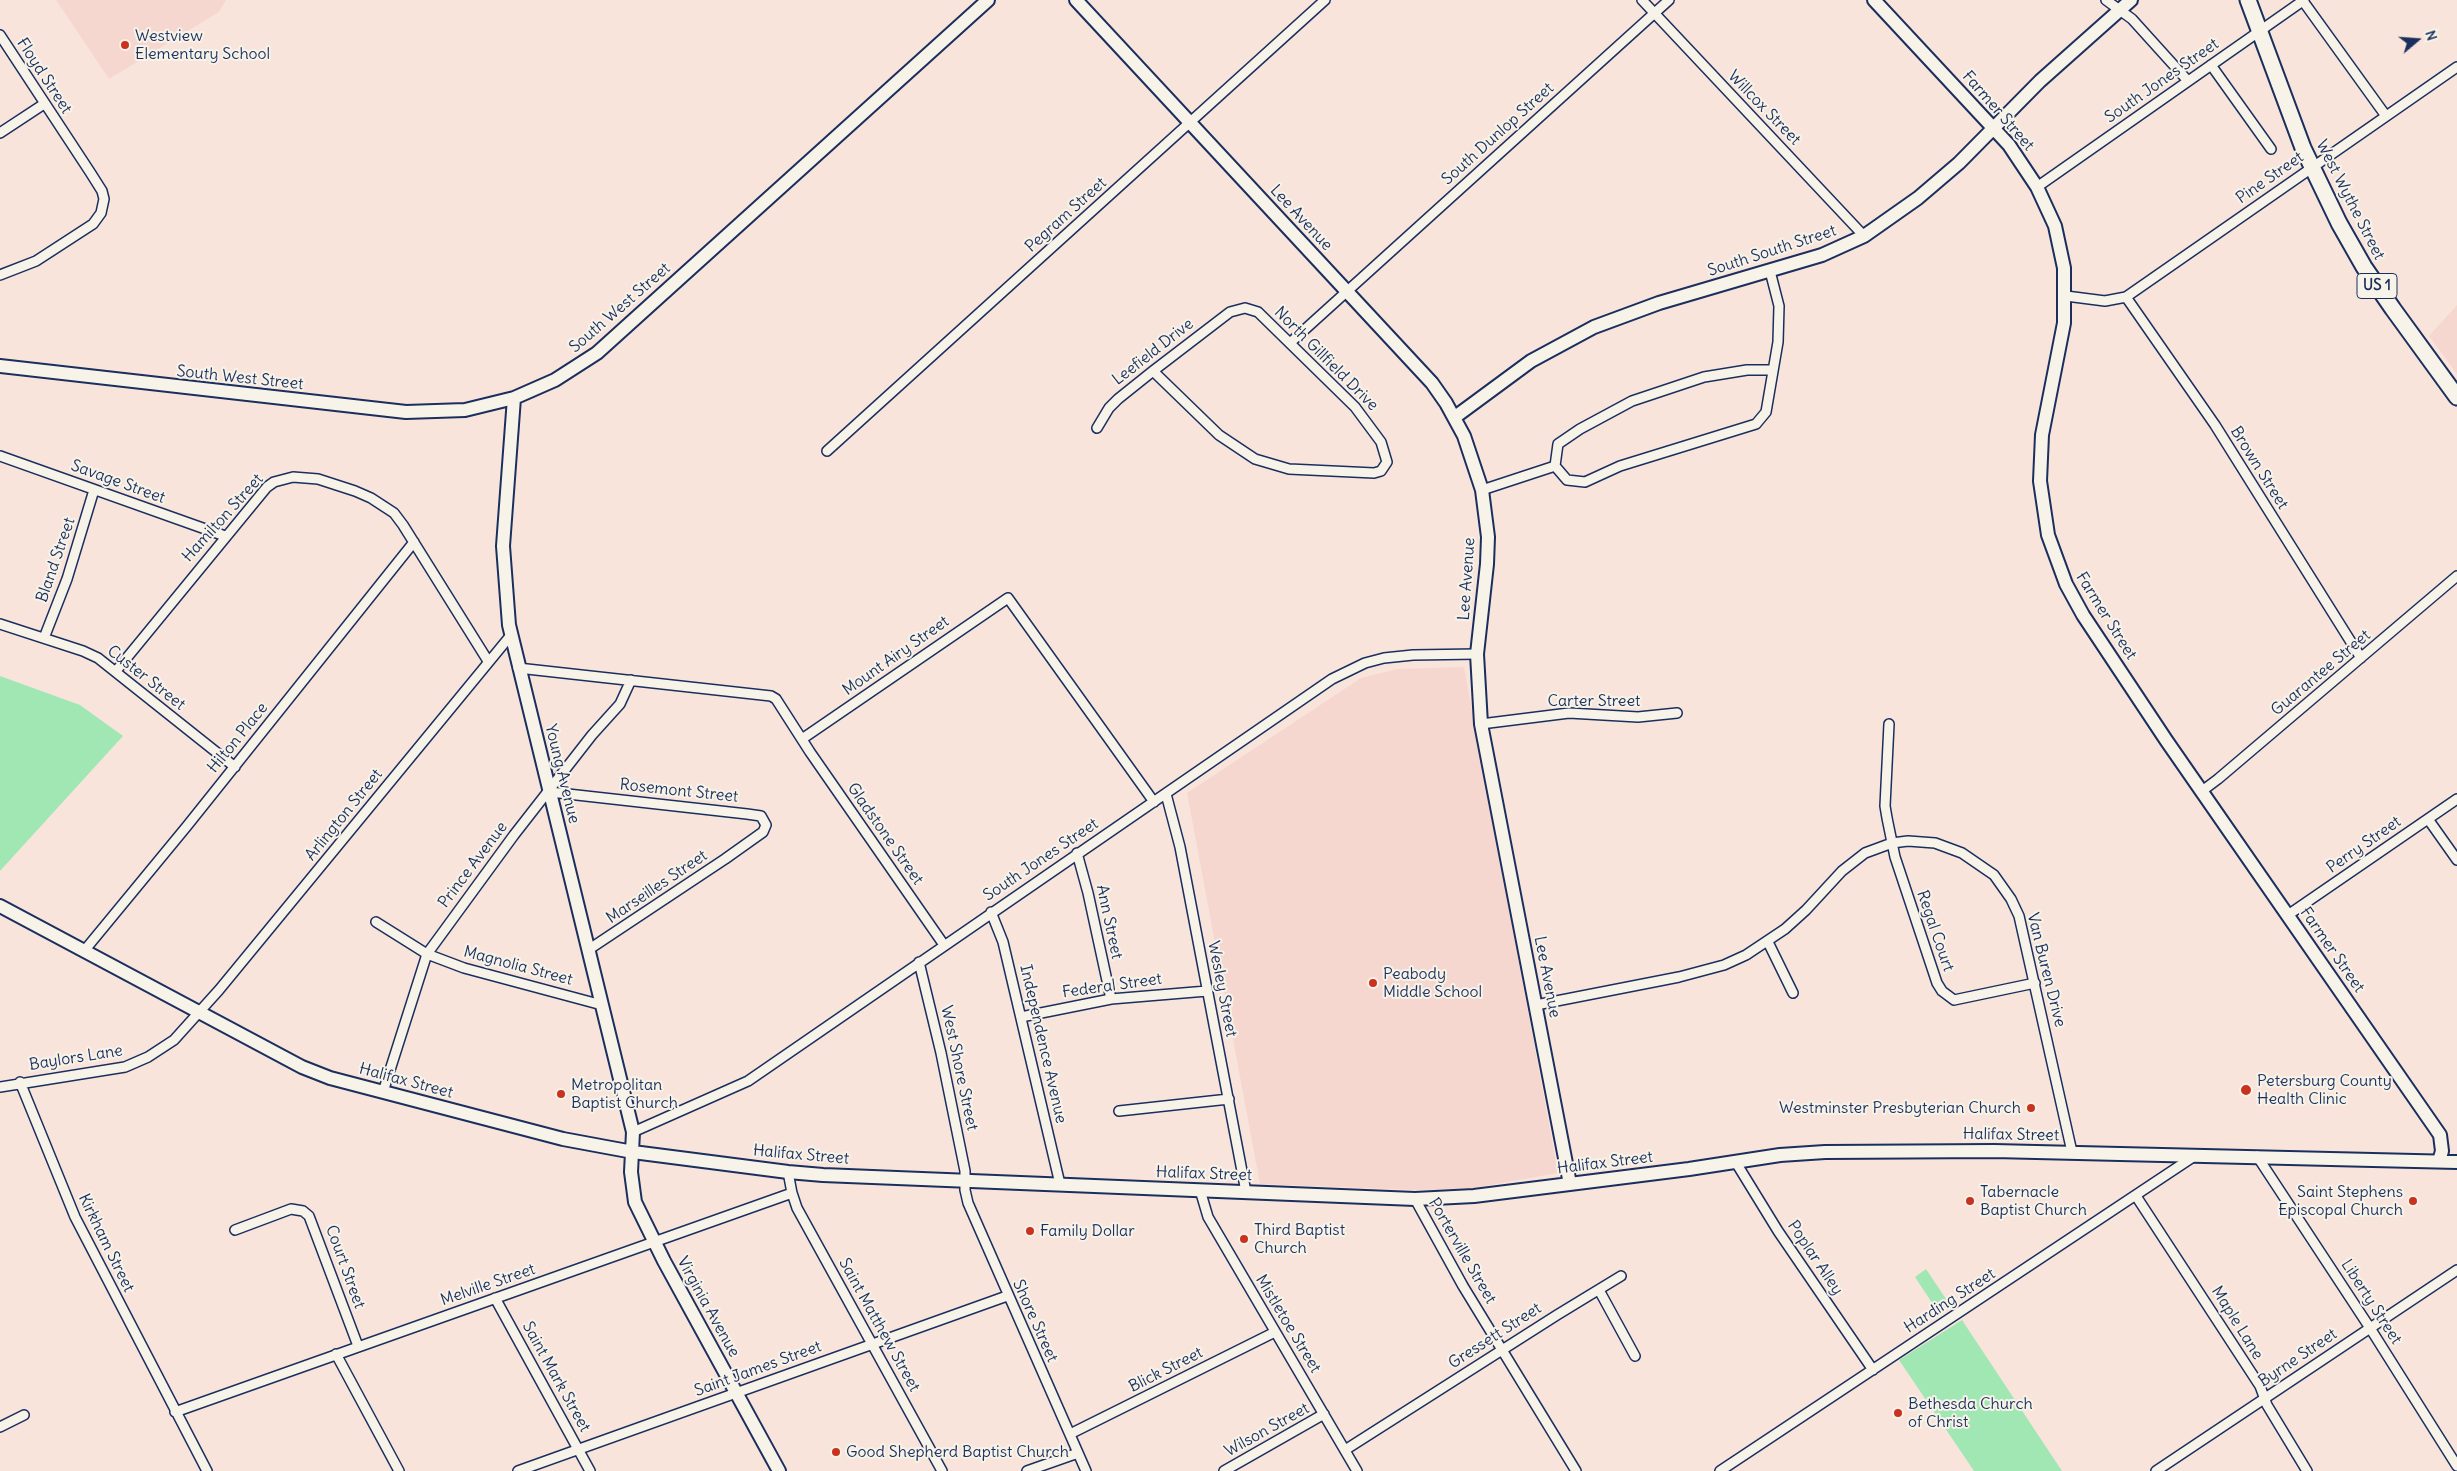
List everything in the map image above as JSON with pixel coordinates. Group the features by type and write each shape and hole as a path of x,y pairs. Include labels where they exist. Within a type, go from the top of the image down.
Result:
{"main road":[{"name":"West Wythe Street","path":"2248,0 2289,113 2311,167 2364,267 2457,396"}],"street":[{"name":"South West Street","path":"0,366 406,412 465,410 514,398 554,380 597,352 988,0"},
{"name":"Lee Avenue","path":"1076,0 1432,383 1455,417 1475,464 1482,490 1488,537 1487,564 1477,654 1481,724 1570,1184"},
{"name":"Pegram Street","path":"827,451 1325,0"},
{"name":"Willcox Street","path":"1642,0 1864,236"},
{"name":"South Dunlop Street","path":"1291,342 1669,0"},
{"name":"Farmer Street","path":"1874,0 1994,128 2014,152 2047,206 2060,249 2066,296 2063,331 2042,435 2040,456 2042,498 2048,535 2058,566 2083,615 2440,1135 2442,1151 2439,1161"},
{"path":"2106,0 2132,20 2188,81"},
{"name":"South South Street","path":"1455,417 1531,361 1594,327 1659,304 1822,255 1864,236 1924,193 1994,128 2040,81 2131,0"},
{"path":"2304,0 2386,116"},
{"name":"South Jones Street","path":"2037,187 2304,0"},
{"name":"Floyd Street","path":"0,35 102,191 104,199 101,213 93,224 36,261 0,274"},
{"path":"2211,65 2271,150"},
{"name":"Pine Street","path":"2126,297 2457,67"},
{"path":"0,133 44,104"},
{"path":"1770,271 1779,306 1778,342 1766,412 1756,424 1620,466 1585,482 1567,480 1555,466 1558,444 1580,429 1632,401 1704,377 1747,370 1772,370"},
{"path":"2066,296 2105,301 2126,297"},
{"name":"Brown Street","path":"2126,297 2215,425 2361,658"},
{"name":"North Gillfield Drive","path":"1154,371 1219,435 1242,453 1272,465 1289,469 1374,473 1381,471 1387,462 1383,446 1355,407 1291,342 1258,312 1237,308"},
{"name":"Leefield Drive","path":"1097,428 1109,408 1118,399 1237,308"},
{"name":"Young Avenue","path":"514,398 503,566 511,635 633,1132 633,1152"},
{"name":"Savage Street","path":"0,456 226,536"},
{"path":"1482,490 1555,466"},
{"name":"Hamilton Street","path":"116,671 267,487 282,479 304,477 337,485 371,498 394,514 414,542 488,662"},
{"name":"Bland Street","path":"44,638 67,579 94,490"},
{"name":"Hilton Place","path":"84,951 235,767 414,542"},
{"name":"Guarantee Street","path":"2202,790 2457,576"},
{"name":"Mount Airy Street","path":"802,739 1008,598 1154,802"},
{"name":"Custer Street","path":"0,624 82,651 116,671 235,767"},
{"name":"Arlington Street","path":"199,1013 511,635"},
{"name":"South Jones Street","path":"633,1132 748,1080 1077,853 1346,671 1365,663 1398,656 1477,654"},
{"path":"518,668 771,696 776,699 802,739"},
{"name":"Prince Avenue","path":"384,1092 427,954 476,885 550,792 592,735 620,704 631,680"},
{"name":"Carter Street","path":"1481,724 1569,713 1638,717 1677,713"},
{"path":"1889,724 1885,806 1892,842"},
{"name":"Gladstone Street","path":"802,739 944,944"},
{"name":"Rosemont Street","path":"550,792 761,816 765,820 765,829 741,848"},
{"name":"Wesley Street","path":"1166,794 1180,847 1246,1192"},
{"name":"Perry Street","path":"2288,915 2457,799"},
{"path":"2428,819 2457,860"},
{"name":"Van Buren Drive","path":"1536,1005 1701,972 1738,958 1768,942 1806,910 1852,862 1879,846 1908,840 1935,842 1962,853 1994,875 2011,899 2019,916 2036,983 2072,1152"},
{"name":"Regal Court","path":"1892,842 1902,882 1936,983 1949,998 1958,1000 2036,983"},
{"name":"Marseilles Street","path":"588,950 741,848"},
{"name":"Ann Street","path":"1077,853 1088,893 1111,998"},
{"name":"Halifax Street","path":"0,906 302,1067 330,1078 510,1126 633,1152 788,1172 1415,1200 1474,1196 1689,1169 1780,1155 1852,1151 2072,1152 2457,1162"},
{"name":"Independence Avenue","path":"991,912 1003,942 1060,1184"},
{"name":"Magnolia Street","path":"376,922 427,954 464,968 602,1005"},
{"path":"1768,942 1793,993"},
{"name":"West Shore Street","path":"919,962 941,1054 965,1171 965,1181"},
{"name":"Federal Street","path":"1021,1017 1111,998 1207,990"},
{"name":"Baylors Lane","path":"0,1086 126,1067 159,1051 174,1040 199,1013"},
{"name":"Kirkham Street","path":"20,1082 75,1217 207,1471"},
{"path":"1119,1111 1229,1099"},
{"name":"Virginia Avenue","path":"633,1152 631,1172 635,1202 654,1242 780,1471"},
{"name":"Harding Street","path":"1720,1471 2196,1155"},
{"name":"Liberty Street","path":"2257,1156 2370,1328 2457,1466"},
{"name":"Poplar Alley","path":"1735,1161 1793,1252 1873,1370"},
{"path":"788,1172 792,1194"},
{"name":"Shore Street","path":"965,1181 968,1203 1086,1471"},
{"name":"Mistletoe Street","path":"1200,1190 1208,1217 1357,1471"},
{"name":"Melville Street","path":"175,1412 792,1194"},
{"name":"Saint Matthew Street","path":"792,1194 797,1208 942,1471"},
{"name":"Maple Lane","path":"2136,1196 2187,1271 2260,1386 2307,1471"},
{"name":"Porterville Street","path":"1415,1200 1459,1279 1576,1471"},
{"name":"Court Street","path":"235,1230 290,1209 303,1211 309,1216 358,1346"},
{"name":"Byrne Street","path":"2156,1471 2457,1270"},
{"name":"Gressett Street","path":"1345,1450 1621,1276"},
{"path":"1599,1290 1635,1356"},
{"name":"Saint James Street","path":"518,1471 1008,1296"},
{"name":"Saint Mark Street","path":"495,1298 590,1471"},
{"name":"Blick Street","path":"1070,1434 1275,1332"},
{"path":"336,1354 399,1471"},
{"name":"Wilson Street","path":"1224,1471 1324,1414"},
{"path":"0,1427 24,1415"},
{"path":"1027,1471 1078,1453"}],"shaded area":[{"name":"Westview Elementary School","path":"56,0 226,0 219,12 109,79"},
{"path":"2457,305 2457,374 2429,336"},
{"name":"Peabody Middle School","path":"1464,667 1558,1173 1468,1189 1414,1190 1260,1184 1187,793 1361,678 1397,669"}],"green space":[{"path":"0,676 80,705 123,736 0,871"},
{"path":"1926,1269 1950,1305 1938,1312 1915,1277"},
{"path":"1962,1320 2062,1471 1974,1471 1899,1360"}],"place":[{"name":"Westview Elementary School","path":"125,45"},
{"name":"Peabody Middle School","path":"1373,983"},
{"name":"Petersburg County Health Clinic","path":"2246,1090"},
{"name":"Metropolitan Baptist Church","path":"561,1094"},
{"name":"Westminster Presbyterian Church","path":"2031,1108"},
{"name":"Tabernacle Baptist Church","path":"1970,1201"},
{"name":"Saint Stephens Episcopal Church","path":"2413,1201"},
{"name":"Family Dollar","path":"1030,1231"},
{"name":"Third Baptist Church","path":"1244,1239"},
{"name":"Bethesda Church of Christ","path":"1898,1413"},
{"name":"Good Shepherd Baptist Church","path":"836,1452"}]}
